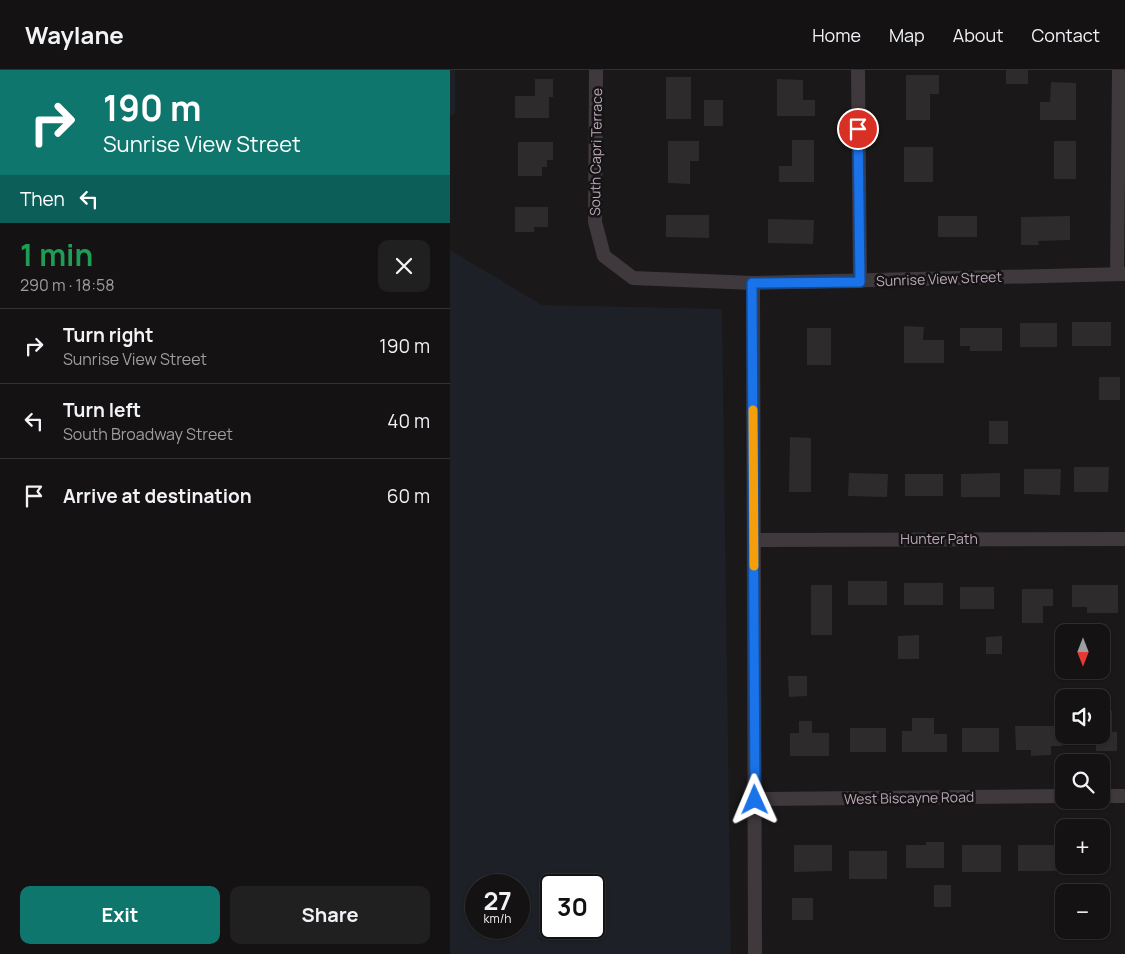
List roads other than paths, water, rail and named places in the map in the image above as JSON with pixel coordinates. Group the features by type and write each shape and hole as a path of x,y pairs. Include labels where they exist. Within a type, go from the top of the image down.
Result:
{"street":[{"name":"South Capri Terrace","path":"596,70 594,222 604,256 633,278"},
{"path":"858,70 860,282"},
{"path":"1119,70 1121,274"},
{"name":"Sunrise View Street","path":"633,278 752,283 860,282 1121,274"},
{"path":"752,283 755,954"},
{"name":"Hunter Path","path":"754,540 1125,539"},
{"name":"West Biscayne Road","path":"755,800 1055,796"},
{"path":"1110,796 1125,796"}]}
